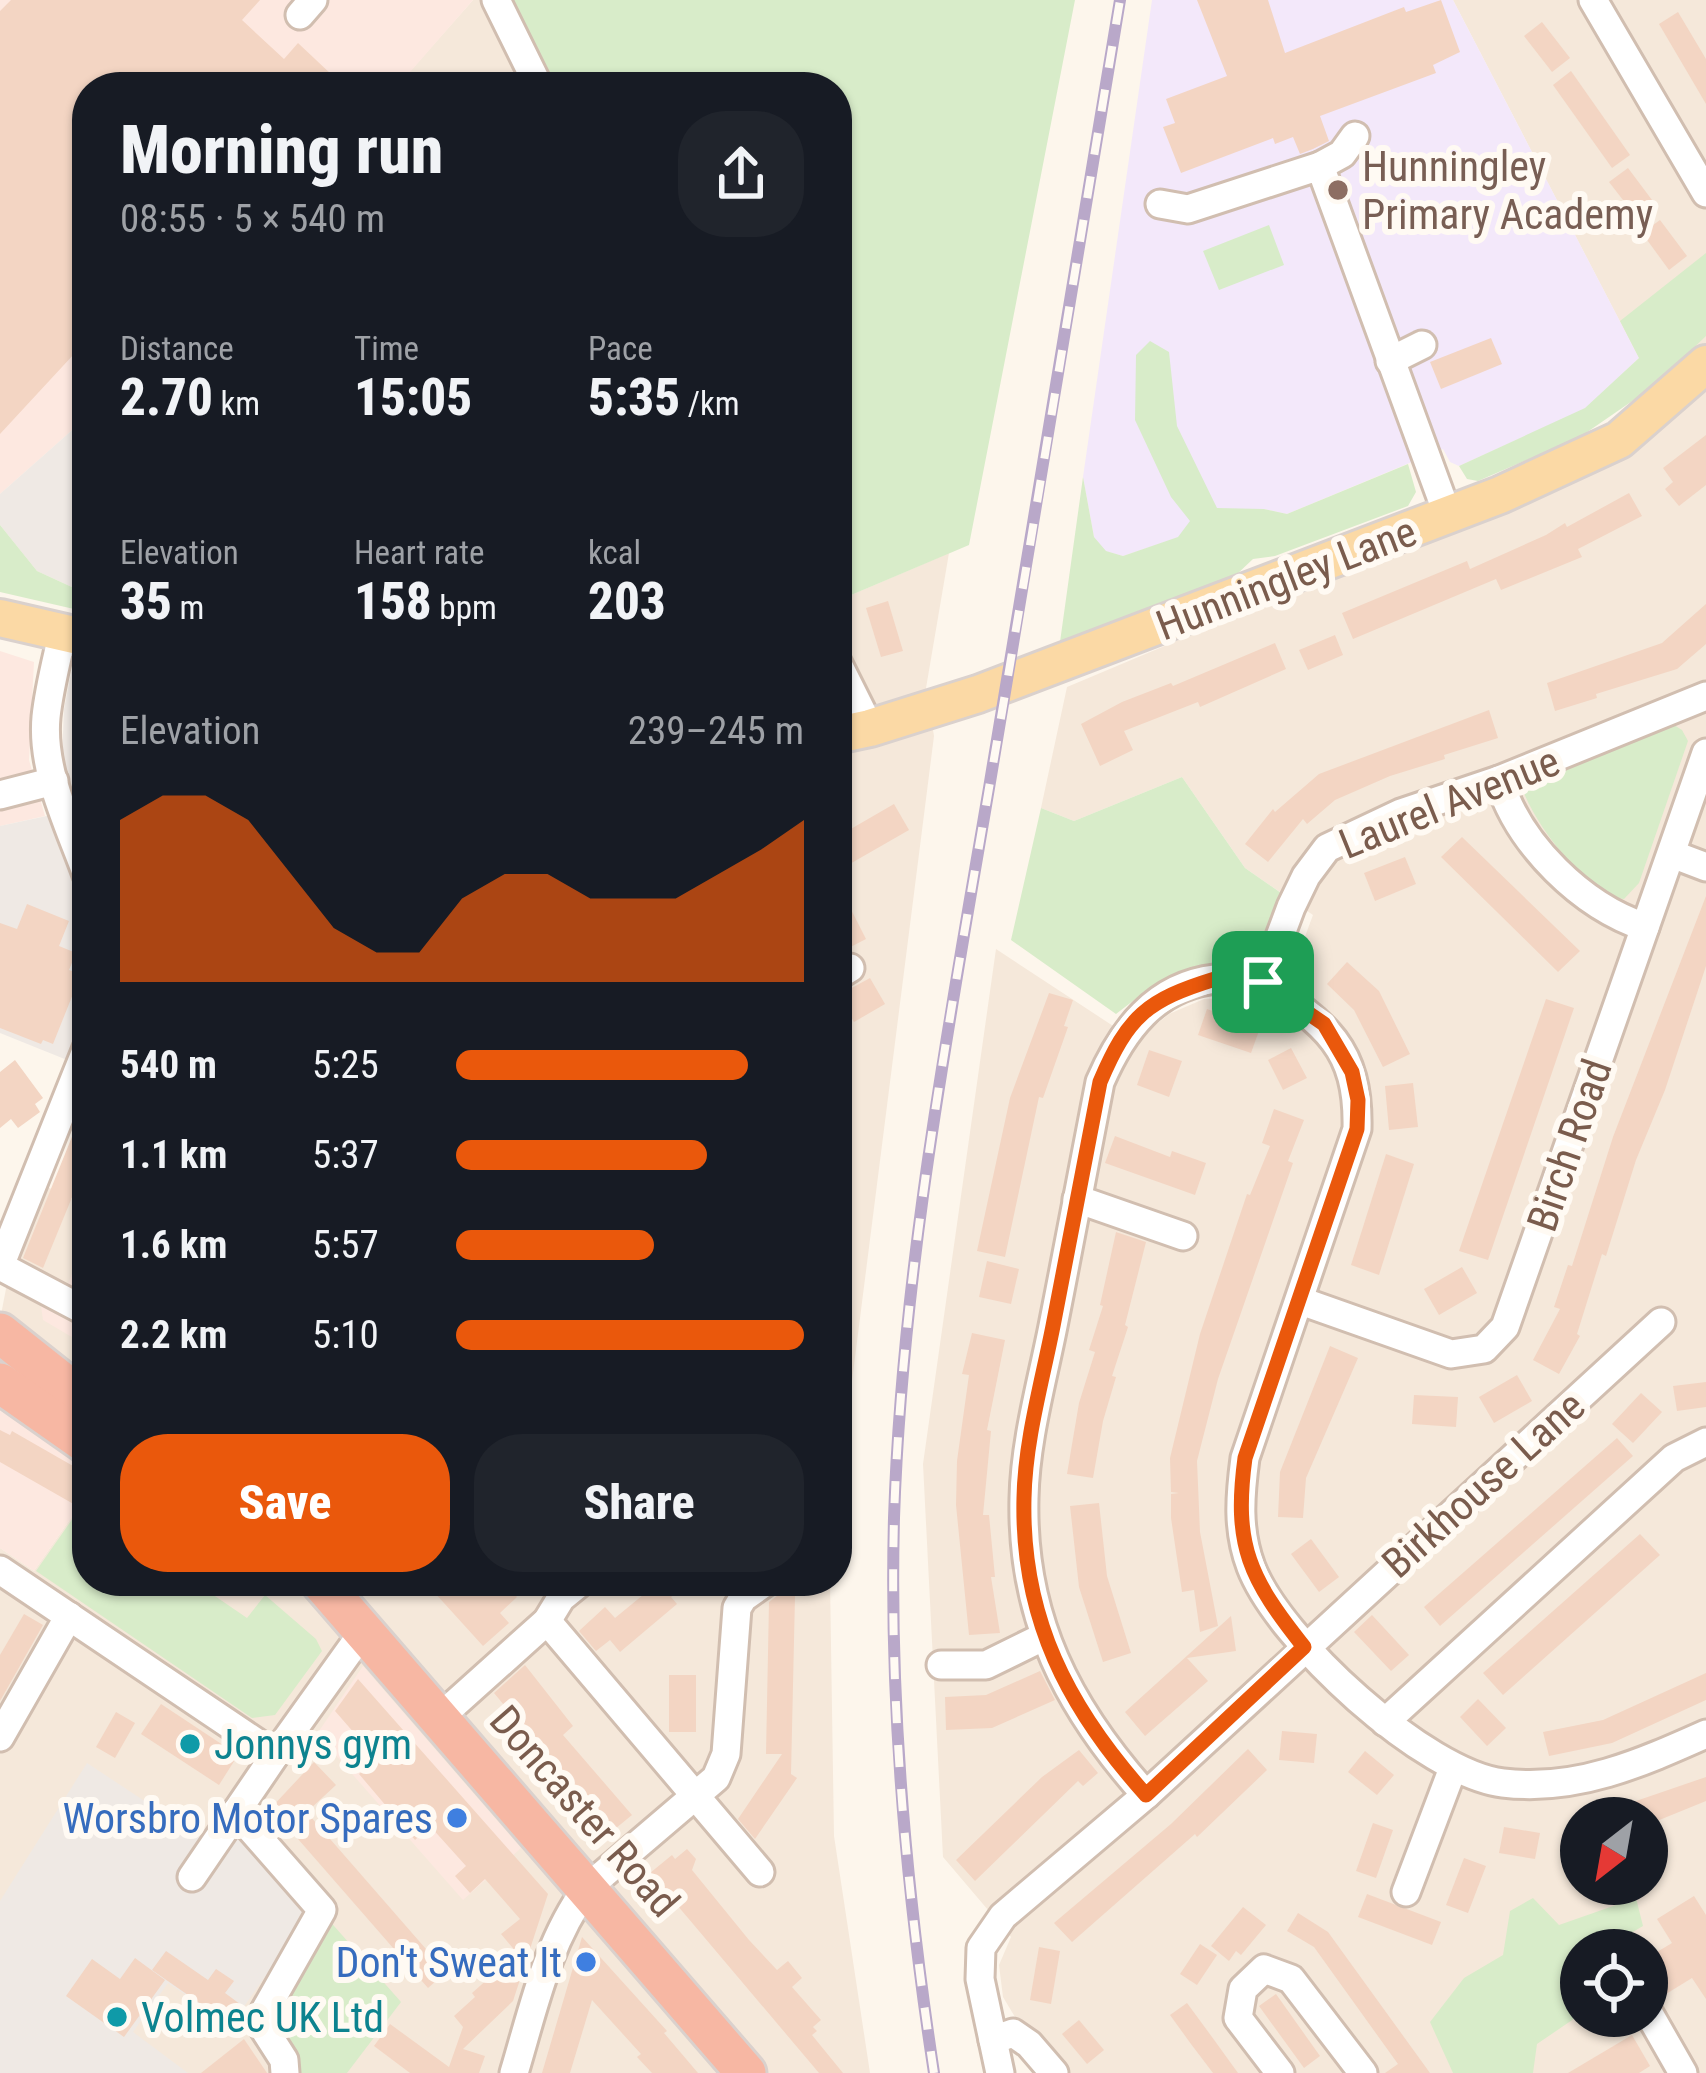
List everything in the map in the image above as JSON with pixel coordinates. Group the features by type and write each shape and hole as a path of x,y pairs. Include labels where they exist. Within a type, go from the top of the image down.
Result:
{"highway":[{"path":"0,1333 72,1390"},
{"path":"0,1383 72,1433"},
{"name":"Doncaster Road","path":"311,1596 355,1624"},
{"name":"Doncaster Road","path":"332,1596 746,2073"}],"main road":[{"name":"Hunningley Lane","path":"854,732 978,694 1565,467 1619,440 1706,364"},
{"path":"0,618 72,633"}],"street":[{"path":"496,0 532,72"},
{"path":"1593,0 1706,193"},
{"path":"1160,204 1188,208 1320,166 1342,154 1355,136"},
{"path":"1320,166 1448,516"},
{"path":"1390,361 1422,345"},
{"path":"72,643 46,718 54,781 72,832"},
{"name":"Laurel Avenue","path":"1263,982 1291,907 1327,848 1401,813 1499,780 1706,696"},
{"name":"Birch Road","path":"1301,1301 1451,1354 1484,1349 1505,1327 1706,753"},
{"path":"1499,780 1504,797 1538,848 1577,890 1621,919 1645,927"},
{"path":"0,795 54,781"},
{"path":"1672,854 1706,867"},
{"path":"1146,1795 1111,1756 1065,1687 1045,1636 1027,1563 1024,1496 1031,1435 1100,1082 1128,1029 1146,1008 1169,993 1215,979 1263,982 1324,1024 1352,1072 1358,1100 1357,1129 1245,1458 1238,1509 1251,1566 1270,1604 1304,1647 1385,1722 1453,1768 1500,1784 1565,1784 1637,1765 1706,1734"},
{"path":"72,1086 0,1266 72,1304"},
{"path":"1077,1199 1183,1236"},
{"name":"Birkhouse Lane","path":"993,2040 980,1978 981,1948 1003,1916 1146,1795 1660,1322"},
{"path":"1385,1722 1674,1458 1706,1442"},
{"path":"0,1570 274,1755"},
{"path":"440,1717 547,1621 563,1596"},
{"path":"514,2073 556,1940 587,1888 716,1778 725,1754 737,1608 746,1596"},
{"path":"0,1737 69,1616"},
{"path":"547,1621 760,1873"},
{"path":"192,1877 355,1624"},
{"path":"940,1665 986,1665 1045,1636"},
{"path":"702,1648 733,1652"},
{"path":"1406,1892 1453,1768"},
{"path":"236,1812 322,1910 259,2021 284,2060 285,2073"},
{"path":"1280,2073 1238,2018 1243,1990 1264,1969 1291,1978 1354,2071"},
{"path":"1000,2073 993,2040 1012,2033 1029,2044 1054,2073"},
{"path":"1662,2037 1683,2073"}],"shaded area":[{"path":"0,0 473,0 410,72 72,72 72,430 0,494"},
{"path":"473,0 480,0 518,72 409,72"},
{"name":"Hunningley Primary Academy","path":"1152,0 1453,0 1639,358 1585,409 1459,466 1450,462 1443,449 1287,514 1264,509 1123,556 1105,551 1094,537 1083,477"},
{"path":"1453,0 1706,0 1706,2073 1063,2073 1018,2022 1003,1997 999,1965 1011,1937 943,1857 923,1464 996,949 1136,1041 1169,1014 1204,999 1246,998 1278,1009 1313,915 1245,868 1182,777 1074,821 1041,808 1067,687 1602,470 1670,418"},
{"path":"72,430 72,587 37,571 0,525 0,494"},
{"path":"949,553 926,688 934,736 852,1381 852,595"},
{"path":"0,651 34,662 29,760 45,816 0,826"},
{"path":"72,668 72,788 62,759"},
{"path":"72,811 72,1062 0,1033 0,826"},
{"path":"43,1185 72,1199 72,1377 0,1320 9,1273"},
{"path":"42,1274 68,1284 72,1274 72,1337 43,1320 41,1306 30,1299"},
{"path":"0,1411 72,1452 72,1517 34,1571 0,1548"},
{"path":"72,1517 72,1596 830,1596 834,1836 870,2073 0,2073 0,1548 34,1571"},
{"path":"363,1666 521,1848 463,1900 317,1734"},
{"path":"87,1763 199,1837 240,1831 312,1910 231,2025 168,1983 133,2032 188,2073 0,2073 0,1901"}],"green space":[{"path":"506,0 1075,0 969,545 852,595 852,72 544,72"},
{"path":"1269,225 1284,265 1219,290 1203,251"},
{"path":"1706,253 1706,336 1654,386 1580,437 1478,481 1467,479 1459,466 1585,408 1639,358 1620,321"},
{"path":"1150,341 1169,352 1177,426 1217,508 1287,514 1408,464 1416,492 1408,506 1275,556 1253,559 1235,576 1060,642 1083,477 1094,537 1106,551 1123,556 1178,537 1190,521 1171,497 1135,420 1136,355"},
{"path":"0,525 37,571 72,587 72,609 0,592"},
{"path":"1674,725 1688,741 1639,883 1624,899 1610,895 1565,857 1524,793 1537,778"},
{"path":"1182,777 1245,868 1281,893 1256,957 1236,969 1191,971 1151,987 1116,1014 1011,940 1041,808 1074,821"},
{"path":"72,1519 72,1596 36,1571"},
{"path":"73,1596 215,1596 247,1618 266,1596 316,1639 322,1651 275,1715 252,1718"},
{"path":"1533,1898 1559,1925 1616,1905 1638,1905 1643,1926 1560,1929 1560,2028 1537,2044 1533,2073 1453,2073 1430,2022 1464,1978 1503,1955 1510,1911"},
{"path":"327,1918 401,2002 347,2073 295,2073 270,2015"}],"building":[{"path":"11,0 260,0 242,20 284,59 298,43 329,72 72,72 72,356 0,434 0,11"},
{"path":"1197,0 1268,0 1285,53 1404,7 1406,12 1441,0 1460,52 1433,65 1436,73 1320,116 1329,141 1313,149 1300,154 1293,137 1275,144 1273,138 1181,173 1163,127 1175,123 1166,99 1227,76"},
{"path":"1678,12 1706,59 1706,104 1659,24"},
{"path":"1542,22 1570,58 1552,72 1524,36"},
{"path":"1571,71 1630,155 1612,168 1553,85"},
{"path":"1628,168 1655,204 1637,218 1609,182"},
{"path":"1660,220 1687,256 1669,270 1642,233"},
{"path":"1491,338 1502,364 1441,389 1430,362"},
{"path":"1706,435 1706,485 1679,506 1665,489 1673,482 1663,468"},
{"path":"1629,493 1642,516 1578,549 1582,557 1501,590 1496,579 1353,639 1342,613 1467,561 1470,569 1565,523 1567,527"},
{"path":"888,601 903,651 881,657 866,608"},
{"path":"1706,604 1706,644 1677,669 1555,711 1547,683 1662,643"},
{"path":"1335,635 1343,655 1308,670 1299,650"},
{"path":"1275,643 1286,669 1200,707 1198,702 1124,731 1133,750 1100,766 1081,724 1122,702"},
{"path":"1489,710 1498,738 1335,800 1307,824 1303,819 1268,862 1245,844 1273,809 1275,812 1319,774"},
{"path":"894,804 909,830 852,863 852,828"},
{"path":"1462,837 1580,951 1558,972 1441,857"},
{"path":"1405,857 1416,884 1375,901 1364,873"},
{"path":"1706,896 1706,966 1606,1256 1602,1254 1580,1336 1559,1374 1533,1360 1560,1309 1554,1307 1613,1137"},
{"path":"27,904 69,921 59,946 72,951 72,996 53,1044 0,1028 0,923 17,929"},
{"path":"852,911 866,939 852,946"},
{"path":"1347,962 1379,991 1410,1054 1383,1067 1354,1010 1327,984"},
{"path":"870,978 885,1004 854,1022 852,988"},
{"path":"1049,993 1073,1000 1064,1026 1068,1027 1043,1098 1039,1097 1005,1257 977,1251 1010,1098"},
{"path":"1546,999 1574,1008 1488,1260 1459,1251"},
{"path":"1207,1009 1260,1028 1251,1053 1198,1035"},
{"path":"1291,1048 1307,1078 1283,1090 1268,1060"},
{"path":"1149,1050 1182,1061 1169,1097 1137,1085"},
{"path":"15,1060 43,1098 35,1104 40,1112 18,1128 11,1119 0,1128 0,1072"},
{"path":"1413,1083 1418,1127 1389,1130 1385,1086"},
{"path":"1274,1109 1304,1120 1218,1379 1197,1461 1200,1532 1218,1626 1200,1632 1194,1590 1182,1592 1171,1518 1171,1494 1179,1493 1171,1492 1170,1458 1200,1334 1247,1194 1270,1146 1262,1143"},
{"path":"1115,1136 1170,1157 1172,1151 1206,1163 1195,1195 1105,1163"},
{"path":"72,1137 72,1197 43,1268 23,1258"},
{"path":"1386,1154 1414,1164 1379,1275 1351,1265"},
{"path":"1116,1232 1146,1242 1112,1376 1116,1377 1093,1478 1067,1474"},
{"path":"987,1261 1019,1269 1011,1304 979,1297"},
{"path":"1462,1267 1477,1293 1439,1315 1424,1289"},
{"path":"972,1333 1005,1340 987,1430 991,1431 983,1515 989,1515 995,1577 991,1577 1000,1633 969,1635 956,1505 969,1375 962,1374"},
{"path":"1330,1346 1358,1358 1306,1478 1303,1518 1278,1517 1280,1472"},
{"path":"1517,1375 1532,1401 1494,1423 1479,1397"},
{"path":"1706,1382 1706,1407 1677,1411 1673,1386"},
{"path":"1641,1393 1662,1412 1633,1443 1612,1424"},
{"path":"1414,1395 1458,1397 1456,1427 1412,1424"},
{"path":"0,1430 10,1435 12,1431 72,1465 72,1503 0,1462"},
{"path":"1617,1438 1633,1456 1440,1626 1424,1607"},
{"path":"1099,1503 1107,1576 1131,1653 1103,1662 1079,1587 1070,1506"},
{"path":"1640,1534 1660,1555 1503,1695 1483,1673"},
{"path":"1311,1539 1339,1577 1319,1592 1291,1554"},
{"path":"438,1596 516,1596 500,1613 509,1623 483,1646"},
{"path":"642,1596 672,1596 677,1604 620,1652 610,1640 596,1651 579,1631 605,1607 615,1618"},
{"path":"777,1596 795,1596 791,1774 797,1778 755,1839 738,1819 782,1754 766,1754 769,1602"},
{"path":"24,1614 43,1625 0,1701 0,1655"},
{"path":"1372,1615 1409,1655 1391,1671 1354,1632"},
{"path":"1231,1616 1236,1651 1187,1658 1208,1681 1145,1736 1125,1712"},
{"path":"525,1665 573,1726 563,1735 632,1815 610,1833 494,1693"},
{"path":"1040,1671 1055,1700 992,1728 946,1730 945,1697 986,1695"},
{"path":"1706,1673 1706,1700 1612,1743 1549,1756 1543,1732 1603,1720"},
{"path":"669,1675 696,1675 696,1732 669,1732"},
{"path":"358,1679 548,1894 513,2001 463,2049 485,2056 479,2073 410,2073 374,2046 390,2024 449,2067 463,2027 454,2016 517,1953 501,1934 520,1919 485,1879 470,1893 455,1876 466,1866 430,1826 415,1840 359,1774 369,1766 355,1749 362,1742 335,1711"},
{"path":"1478,1699 1506,1728 1487,1746 1460,1717"},
{"name":"Jonnys gym","path":"161,1704 238,1755 219,1785 141,1734"},
{"path":"116,1712 135,1723 115,1758 96,1747"},
{"path":"1282,1731 1317,1734 1314,1763 1279,1760"},
{"path":"1248,1749 1267,1770 1197,1837 1195,1834 1072,1942 1054,1923 1171,1824"},
{"path":"1079,1750 1098,1773 1083,1786 1078,1781 975,1881 956,1860 1042,1777"},
{"path":"1365,1751 1394,1775 1377,1795 1348,1772"},
{"path":"314,1762 336,1785 310,1809 314,1812 310,1816 446,1972 428,1988 271,1808"},
{"path":"1706,1777 1706,1801 1668,1816 1668,1797 1648,1797"},
{"path":"1373,1823 1393,1830 1376,1878 1356,1871"},
{"path":"1504,1827 1540,1833 1535,1859 1499,1853"},
{"path":"687,1849 696,1859 692,1870 749,1940 777,1970 788,1961 802,1978 792,1987 821,2020 812,2035 843,2073 819,2073 650,1873"},
{"path":"1464,1858 1486,1866 1468,1913 1446,1905"},
{"path":"1367,1894 1441,1922 1432,1945 1358,1917"},
{"path":"1694,1896 1706,1915 1706,1999 1692,1978 1668,1993 1668,1945 1672,1943 1668,1929 1657,1919"},
{"path":"1243,1907 1266,1925 1241,1955 1236,1951 1229,1961 1211,1946"},
{"path":"1298,1913 1328,1932 1430,2073 1385,2073 1398,2064 1314,1947 1287,1931"},
{"path":"582,1937 667,2031 664,2033 698,2073 652,2073 592,2000 570,2073 542,2073"},
{"path":"1200,1944 1217,1955 1197,1985 1180,1974"},
{"path":"1039,1947 1060,1951 1051,2004 1030,2000"},
{"path":"166,1951 208,1980 216,1969 234,1981 225,1993 244,2007 231,2025 152,1970"},
{"name":"Volmec UK Ltd","path":"135,1958 165,1980 124,2037 66,1996 92,1959 120,1979"},
{"path":"1276,1994 1320,2056 1304,2068 1259,2006"},
{"path":"1187,2003 1238,2073 1213,2073 1191,2044 1170,2015"},
{"path":"1079,2020 1104,2050 1087,2064 1062,2034"},
{"path":"1629,2037 1633,2037 1650,2066 1639,2073 1568,2073"},
{"path":"244,2039 267,2073 201,2073"}],"railway":[{"path":"934,2073 908,1866 894,1658 894,1518 906,1335 943,1061 1120,0"}],"place":[{"name":"Hunningley Primary Academy","path":"1338,190"},
{"name":"Jonnys gym","path":"190,1744"},
{"name":"Worsbro Motor Spares","path":"457,1818"},
{"name":"Don't Sweat It","path":"586,1962"},
{"name":"Volmec UK Ltd","path":"117,2017"}],"route":[{"path":"1215,979 1263,982 1324,1024 1352,1072 1358,1100 1357,1129 1245,1458 1238,1509 1251,1566 1270,1604 1304,1647 1146,1795 1111,1756 1065,1687 1045,1636 1027,1563 1024,1496 1031,1435 1100,1082 1113,1053 1146,1008 1169,993 1215,979"}]}
